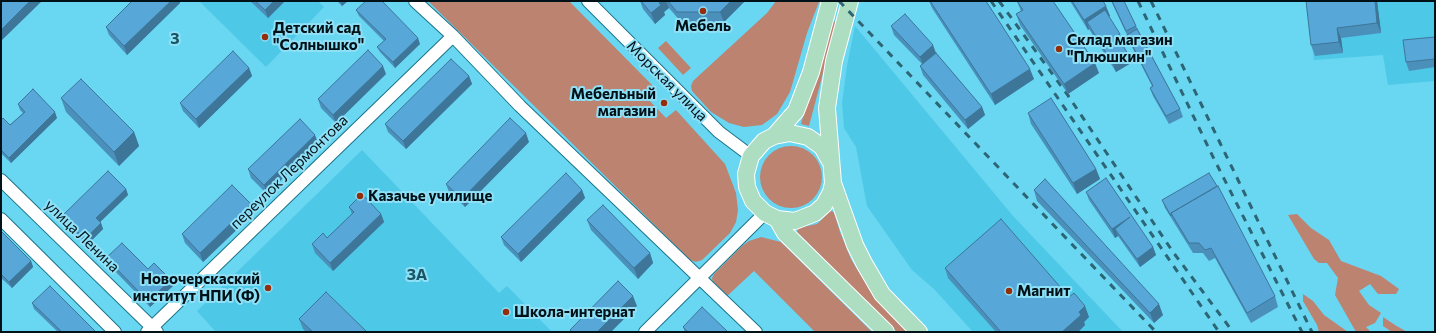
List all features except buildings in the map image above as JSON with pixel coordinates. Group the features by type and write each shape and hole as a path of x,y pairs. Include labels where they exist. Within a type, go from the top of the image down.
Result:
{"main road":[{"path":"774,136 796,111 811,72 830,1"},
{"path":"850,1 834,61 826,108 833,183 854,244 864,263 882,294 919,332"},
{"path":"830,161 822,147 808,137 790,133 774,136 764,141 752,156 746,174 747,186 753,201 771,216 785,233 886,332"},
{"path":"771,216 795,221 815,213 824,205 831,192 833,183"}],"street":[{"path":"415,1 453,36 520,106 756,332"},
{"name":"Морская улица","path":"588,1 719,132 752,156"},
{"name":"переулок Лермонтова","path":"152,330 453,36"},
{"name":"улица Ленина","path":"1,180 152,330"},
{"path":"646,332 700,277 771,216"},
{"path":"1,219 115,332"}],"shaded area":[{"name":"Детский сад \"Солнышко\"","path":"199,1 318,1 324,7 266,67"},
{"path":"428,1 569,1 657,90 647,98 666,118 676,110 725,164 736,193 738,210 736,222 730,233 702,260 696,262 690,260"},
{"path":"776,1 819,2 807,33 790,92 777,114 762,125 744,127 729,123 711,112 692,91 691,86 693,81 767,13"},
{"path":"1307,1 1435,1 1435,81 1388,85 1383,55 1314,60"},
{"path":"833,19 836,24 809,126 801,124 829,21"},
{"path":"855,26 1013,216 1123,332 973,332 935,290 912,270 867,206 856,147 844,128 842,103 847,66"},
{"path":"666,41 691,68 683,75 658,48"},
{"path":"791,146 803,149 813,155 819,165 822,177 819,189 813,199 803,205 791,208 779,205 769,199 763,189 760,177 763,165 769,155 779,149"},
{"name":"Казачье училище","path":"362,150 499,293 507,286 552,332 216,332 197,311"},
{"path":"830,211 834,212 851,259 875,299 907,332 897,332 797,232 798,228 817,224"},
{"path":"1297,214 1311,228 1329,240 1341,261 1381,276 1399,289 1396,294 1378,294 1370,284 1359,291 1369,305 1381,313 1375,323 1366,327 1371,332 1356,332 1335,295 1338,278 1327,263 1319,263 1314,259 1288,215"},
{"path":"761,237 781,242 872,332 815,332 754,271 726,297 713,283 712,278 714,274 742,246 749,241"},
{"path":"1303,294 1313,301 1324,315 1348,332 1319,332 1317,325 1303,301"},
{"path":"1383,317 1407,332 1392,332 1383,326"}],"railway":[{"path":"839,1 1156,332"},
{"path":"991,1 1219,332"},
{"path":"999,1 1067,94 1173,252 1233,332"},
{"path":"1138,1 1214,159 1302,332"},
{"path":"1151,1 1312,332"}],"place":[{"name":"Мебель","path":"703,11"},
{"name":"Детский сад \"Солнышко\"","path":"265,37"},
{"name":"Склад магазин \"Плюшкин\"","path":"1059,49"},
{"name":"Мебельный магазин","path":"664,103"},
{"name":"Казачье училище","path":"360,196"},
{"name":"Новочерскаский институт НПИ (Ф)","path":"268,288"},
{"name":"Магнит","path":"1009,291"},
{"name":"Школа-интернат","path":"506,312"}],"district":[{"name":"3","path":"175,39"},
{"name":"3А","path":"417,275"}]}
